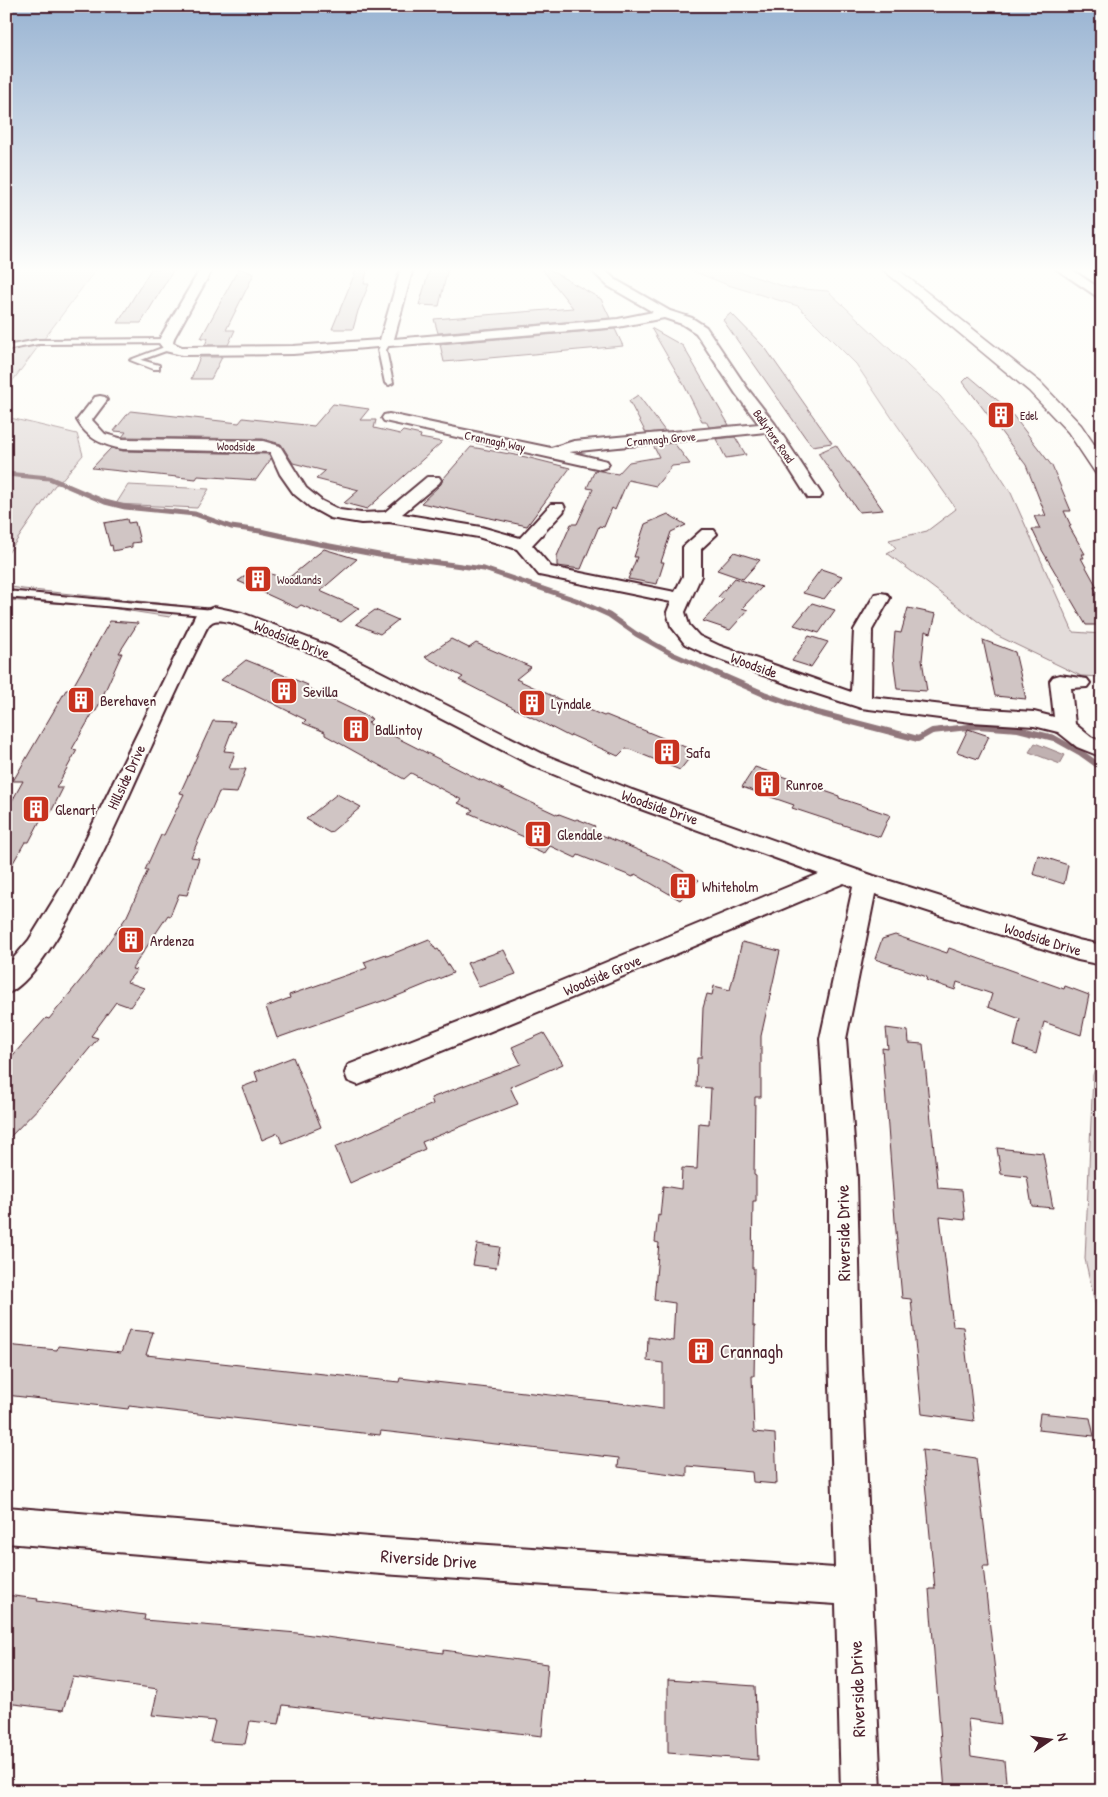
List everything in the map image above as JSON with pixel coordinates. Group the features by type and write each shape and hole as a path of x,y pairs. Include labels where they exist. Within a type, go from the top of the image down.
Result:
{"main road":[{"path":"992,352 1036,387 1075,429 1102,470"}],"street":[{"name":"Ballytore Road","path":"715,352 741,391 770,428 814,495"},
{"name":"Woodside","path":"100,400 84,420 88,428 97,436 107,441 123,444 263,446 275,449 300,492 316,504 336,514 360,518 389,517 481,532 524,545"},
{"name":"Crannagh Way","path":"389,418 463,439 552,453 601,464"},
{"name":"Crannagh Grove","path":"552,453 574,446 770,428"},
{"path":"389,517 433,480"},
{"path":"557,508 524,545 545,571 681,599"},
{"name":"Woodside","path":"708,534 692,547 692,576 676,612 680,626 692,640 713,650 860,702 971,715 1034,719 1065,727 1084,742 1102,750"},
{"path":"860,702 863,630 881,598"},
{"name":"Woodside Drive","path":"225,615 322,650 538,760 624,795 855,878 1078,950 1102,955"},
{"name":"Hillside Drive","path":"6,984 48,933 87,860 175,672 203,618 225,615"},
{"path":"1065,727 1060,681 1080,683"},
{"name":"Woodside Grove","path":"358,1073 855,878"},
{"name":"Riverside Drive","path":"855,878 833,1039 843,1178 845,1348 852,1587 861,1791"},
{"name":"Riverside Drive","path":"6,1526 382,1556 852,1587"}],"lane":[{"path":"151,352 134,360 156,367"},
{"path":"382,352 389,384"},
{"path":"6,594 225,615"}],"shaded area":[{"path":"6,352 34,352 8,387 6,387"},
{"path":"844,352 893,352 940,396 977,440 1011,493 1073,632 1102,634 1102,677 1081,676 996,635 887,553 896,548 889,540 927,531 956,509 856,364"},
{"path":"6,417 77,434 83,455 59,483 55,485 6,556"},
{"path":"128,485 209,489 197,508 116,504"},
{"path":"6,586 177,605 170,617 97,606 6,600"},
{"path":"1035,743 1065,755 1060,764 1029,752"},
{"path":"1102,1042 1102,1333 1085,1259 1093,1075"}],"building":[{"path":"442,352 557,352 444,362"},
{"path":"665,352 686,352 729,425 709,427 706,421 702,421"},
{"path":"745,352 768,352 832,443 812,446"},
{"path":"200,357 222,357 211,379 191,379"},
{"path":"969,376 1008,409 1052,466 1071,511 1064,511 1071,526 1069,526 1085,554 1082,554 1084,558 1081,558 1097,587 1094,587 1102,602 1102,625 1086,625 1042,550 1032,529 1040,529 1034,516 1046,516 1026,465 963,382"},
{"path":"638,395 665,431 646,433 629,401"},
{"path":"333,404 369,409 360,420 376,420 374,428 400,434 403,431 421,435 420,438 442,442 367,509 344,503 359,490 316,479 325,471 293,463 281,444 263,439 122,437 126,432 114,431 130,411 239,423 243,418 314,426"},
{"path":"735,437 746,455 726,458 716,439"},
{"path":"674,443 690,464 672,466 656,486 628,480 615,510 612,508 604,527 599,526 581,569 557,566 557,556 571,524 577,524 593,489 587,488 595,470 618,474 629,462 659,457 653,445"},
{"path":"836,445 883,510 859,512 818,453"},
{"path":"471,447 526,457 570,468 527,526 421,503 441,484 443,479"},
{"path":"111,448 123,451 269,454 271,459 256,480 198,476 196,479 92,468"},
{"path":"668,514 686,525 671,532 661,562 664,562 657,584 628,579 637,557 634,557 645,524"},
{"path":"127,519 128,523 135,522 140,542 132,543 132,547 113,551 104,523"},
{"path":"324,549 357,559 320,591 359,608 341,622 301,605 297,608 238,581 257,568 286,580"},
{"path":"734,552 760,560 743,579 717,570"},
{"path":"821,569 842,576 824,599 803,593"},
{"path":"735,578 762,587 742,608 748,610 730,630 703,621 724,599 718,597"},
{"path":"812,603 835,610 819,633 794,625"},
{"path":"908,608 936,614 931,633 925,631 922,660 927,691 897,689 893,657 895,632 901,633"},
{"path":"375,610 398,620 380,634 356,624"},
{"path":"110,621 138,623 119,653 122,653 96,711 94,711 72,749 77,750 56,788 63,788 49,816 43,815 29,842 25,842 6,875 6,812 23,781 13,781 66,690 71,690"},
{"path":"809,636 828,642 811,667 792,661"},
{"path":"451,639 469,648 476,643 531,667 516,679 580,709 582,707 604,716 606,715 695,751 680,770 629,749 625,749 618,756 571,735 570,737 459,680 463,677 425,657"},
{"path":"983,640 1015,652 1026,699 995,696"},
{"path":"246,660 308,685 306,687 372,719 368,723 482,781 558,815 577,819 595,826 592,831 667,862 699,880 680,900 635,874 633,877 578,855 576,858 550,846 544,854 526,846 531,840 469,813 473,810 458,803 462,800 411,773 404,779 325,735 325,732 303,723 306,720 244,689 221,680"},
{"path":"213,721 235,722 224,751 235,752 229,769 246,769 237,793 219,792 191,857 199,858 187,895 179,894 170,916 168,915 132,969 137,970 127,982 144,988 130,1007 116,1002 91,1036 98,1038 54,1092 6,1141 6,1063 46,1018 49,1019 92,966 127,916 148,870 145,870 161,835 164,835 184,794 180,793"},
{"path":"968,729 989,736 978,759 957,752"},
{"path":"755,767 890,815 880,837 792,808 794,805 742,787"},
{"path":"337,794 361,807 330,833 306,819"},
{"path":"1038,855 1068,865 1064,884 1033,874"},
{"path":"895,935 947,953 949,948 1064,989 1065,986 1089,995 1081,1035 1044,1022 1036,1054 1014,1046 1020,1019 988,1007 992,994 957,982 955,990 926,980 927,977 875,959 882,939"},
{"path":"429,939 436,950 438,949 453,973 385,1001 277,1038 266,1007 290,998 289,995 367,968 364,962 386,954 387,956"},
{"path":"742,942 780,951 761,1036 761,1097 755,1097 754,1175 756,1176 756,1201 753,1201 752,1268 754,1268 753,1326 755,1326 754,1376 752,1376 754,1432 775,1434 777,1484 753,1482 752,1472 687,1466 687,1476 618,1467 619,1458 381,1431 380,1435 129,1406 128,1409 6,1395 6,1345 57,1350 58,1346 121,1353 129,1330 153,1332 146,1355 399,1382 400,1378 663,1409 663,1363 647,1361 648,1337 673,1341 675,1303 654,1300 659,1243 655,1242 658,1215 660,1216 663,1186 681,1189 682,1168 697,1169 699,1123 709,1124 711,1088 696,1087 697,1058 701,1058 703,1008 707,994 712,995 714,986 730,990"},
{"path":"504,950 516,974 479,987 467,963"},
{"path":"886,1028 908,1031 909,1043 923,1044 938,1188 962,1190 965,1220 940,1217 953,1326 963,1327 974,1421 922,1414 911,1299 902,1298 882,1048 888,1049"},
{"path":"544,1033 563,1064 510,1087 518,1104 422,1142 425,1149 350,1183 335,1147 433,1104 431,1098 521,1064 512,1047"},
{"path":"293,1057 321,1127 282,1143 278,1133 262,1140 242,1087 258,1081 255,1072"},
{"path":"997,1148 1043,1153 1053,1208 1032,1206 1027,1177 1001,1174"},
{"path":"477,1244 500,1247 496,1268 473,1265"},
{"path":"1040,1413 1090,1418 1094,1436 1038,1430"},
{"path":"922,1450 976,1458 989,1566 983,1566 1001,1724 968,1719 971,1756 1004,1761 1007,1791 945,1791 929,1589 935,1589"},
{"path":"6,1595 38,1599 37,1601 145,1615 144,1620 297,1633 443,1653 443,1650 548,1664 542,1736 283,1705 279,1724 250,1721 245,1744 210,1742 215,1721 152,1715 158,1689 73,1677 63,1710 6,1703"},
{"path":"668,1680 755,1686 758,1760 668,1753"}],"waterway":[{"path":"6,474 49,478 105,502 125,507 195,514 231,527 260,531 319,544 379,555 484,569 576,600 609,615 636,634 672,654 718,674"},
{"path":"716,673 764,694 814,712 918,739 932,731 978,726 1018,729 1054,738 1081,753 1102,768"}],"place":[{"name":"Edel","path":"1001,415"},
{"name":"Woodlands","path":"258,579"},
{"name":"Sevilla","path":"284,691"},
{"name":"Berehaven","path":"81,700"},
{"name":"Lyndale","path":"532,703"},
{"name":"Ballintoy","path":"356,729"},
{"name":"Safa","path":"667,752"},
{"name":"Runroe","path":"767,784"},
{"name":"Glenart","path":"36,809"},
{"name":"Glendale","path":"538,834"},
{"name":"Whiteholm","path":"683,886"},
{"name":"Ardenza","path":"131,940"},
{"name":"Crannagh","path":"701,1351"}]}
